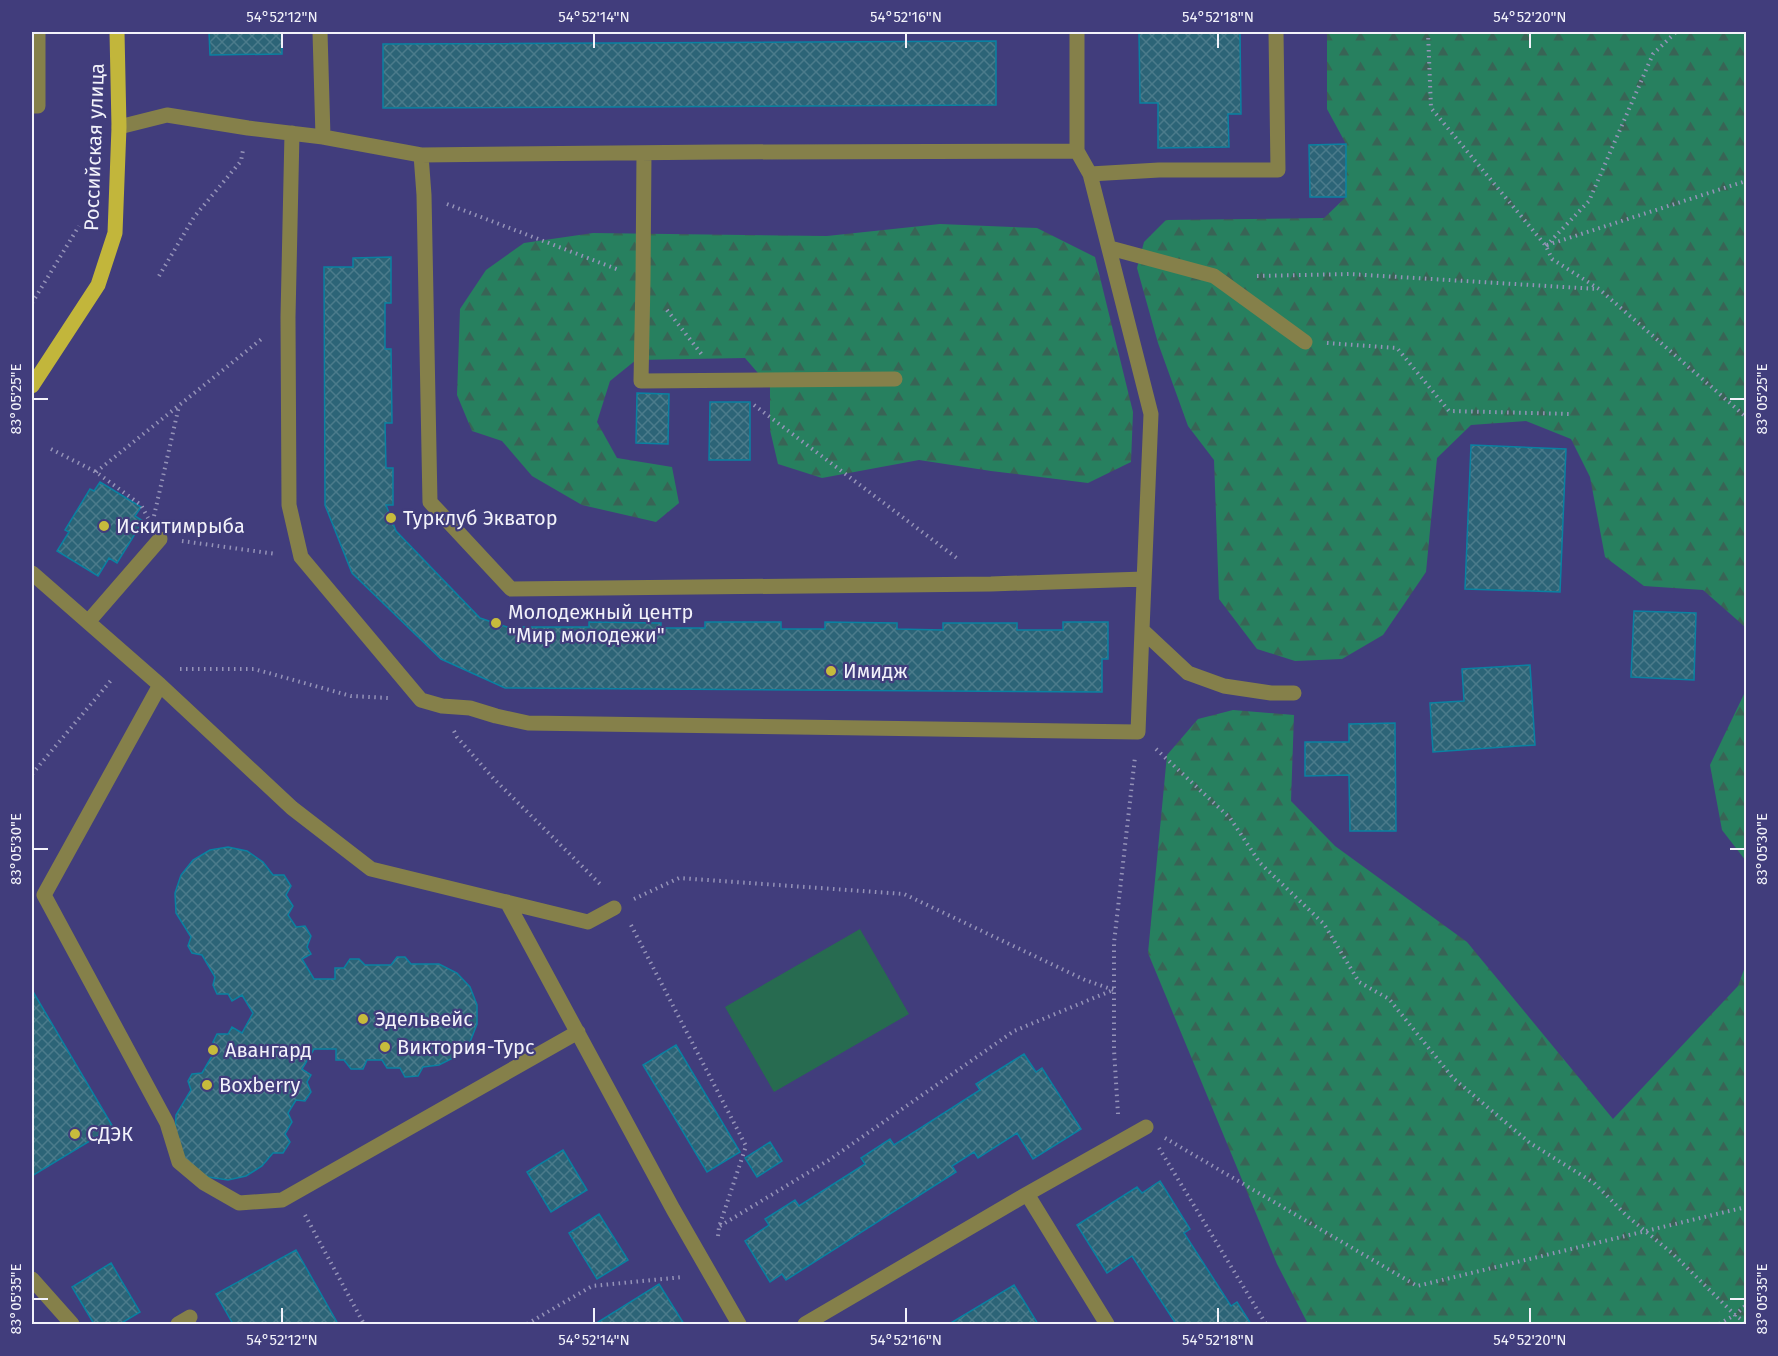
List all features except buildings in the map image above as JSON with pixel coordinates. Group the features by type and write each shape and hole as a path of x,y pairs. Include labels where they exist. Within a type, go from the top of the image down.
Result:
{"main road":[{"name":"Российская улица","path":"32,386 98,285 115,233 119,127 117,32"}],"street":[{"path":"32,106 38,106 38,32"},
{"path":"320,32 323,137"},
{"path":"292,134 288,317 289,505 301,557 422,700 442,706 470,708 528,723 1138,732 1151,414 1090,174 1077,151 1077,32"},
{"path":"1090,174 1159,170 1278,170 1276,32"},
{"path":"119,127 167,115 323,137 421,155 1077,151"},
{"path":"644,153 641,381 895,380"},
{"path":"421,155 424,195 430,502 511,590 991,584 1144,579"},
{"path":"1110,248 1214,276 1305,342"},
{"path":"88,622 156,532"},
{"path":"32,573 160,685 292,808 371,869 588,922 617,906"},
{"path":"1142,630 1188,673 1224,686 1271,693 1294,693"},
{"path":"160,685 44,895 167,1124 179,1162 204,1183 239,1203 282,1200 578,1032"},
{"path":"507,902 673,1209 739,1324"},
{"path":"805,1324 1146,1127"},
{"path":"1027,1194 1107,1324"},
{"path":"32,1279 72,1324"}],"path":[{"path":"1428,32 1431,108 1546,246 1552,259 1599,289 1746,417"},
{"path":"1546,246 1588,201 1653,54 1676,32"},
{"path":"159,276 194,217 240,161 248,128"},
{"path":"1546,246 1746,182"},
{"path":"32,303 79,226"},
{"path":"1214,276 1349,274 1599,289"},
{"path":"96,472 288,317"},
{"path":"1305,342 1397,348 1449,411 1572,414"},
{"path":"156,532 179,406"},
{"path":"32,774 129,659"},
{"path":"179,669 254,669 351,696 422,700"},
{"path":"442,706 457,736 494,779 617,906 746,1146 719,1227 711,1275 592,1286 527,1324"},
{"path":"1119,1142 1114,1050 1114,943 1138,732"},
{"path":"1138,732 1230,818 1260,863 1324,924 1359,982 1389,999 1453,1078 1530,1143 1594,1184 1746,1323"},
{"path":"617,906 679,878 904,894 1084,980 1114,990"},
{"path":"719,1227 829,1160 1014,1031 1114,990"},
{"path":"1146,1127 1417,1286 1746,1207"},
{"path":"1146,1127 1266,1324"},
{"path":"293,1193 364,1324"},
{"path":"1719,1324 1735,1315 1746,1305"}],"green space":[{"path":"1327,32 1746,32 1746,634 1744,626 1703,590 1644,586 1605,557 1590,477 1571,439 1526,421 1471,425 1437,458 1426,572 1383,635 1342,659 1295,661 1257,649 1219,599 1214,460 1188,426 1158,343 1137,268 1144,242 1166,220 1324,218 1346,197 1346,144 1327,109"},
{"path":"940,224 1037,228 1095,257 1133,412 1131,462 1088,483 919,460 822,478 778,464 770,430 770,387 745,358 636,360 610,381 597,422 617,458 672,467 679,503 656,522 582,505 532,476 502,441 472,431 457,395 460,309 486,270 524,243 593,233 827,236"},
{"path":"1746,690 1746,861 1722,830 1710,765"},
{"path":"1233,710 1294,715 1291,801 1335,846 1467,942 1613,1119 1738,986 1746,964 1746,1324 1308,1324 1277,1264 1148,953 1167,755 1198,719"},
{"path":"860,929 909,1014 774,1092 725,1007"}],"place":[{"name":"Турклуб Экватор","path":"391,518"},
{"name":"Искитимрыба","path":"104,526"},
{"name":"Молодежный центр \"Мир молодежи\"","path":"496,623"},
{"name":"Имидж","path":"831,671"},
{"name":"Эдельвейс","path":"363,1019"},
{"name":"Виктория-Турс","path":"385,1047"},
{"name":"Авангард","path":"213,1050"},
{"name":"Boxberry","path":"207,1085"},
{"name":"СДЭК","path":"75,1134"}]}
